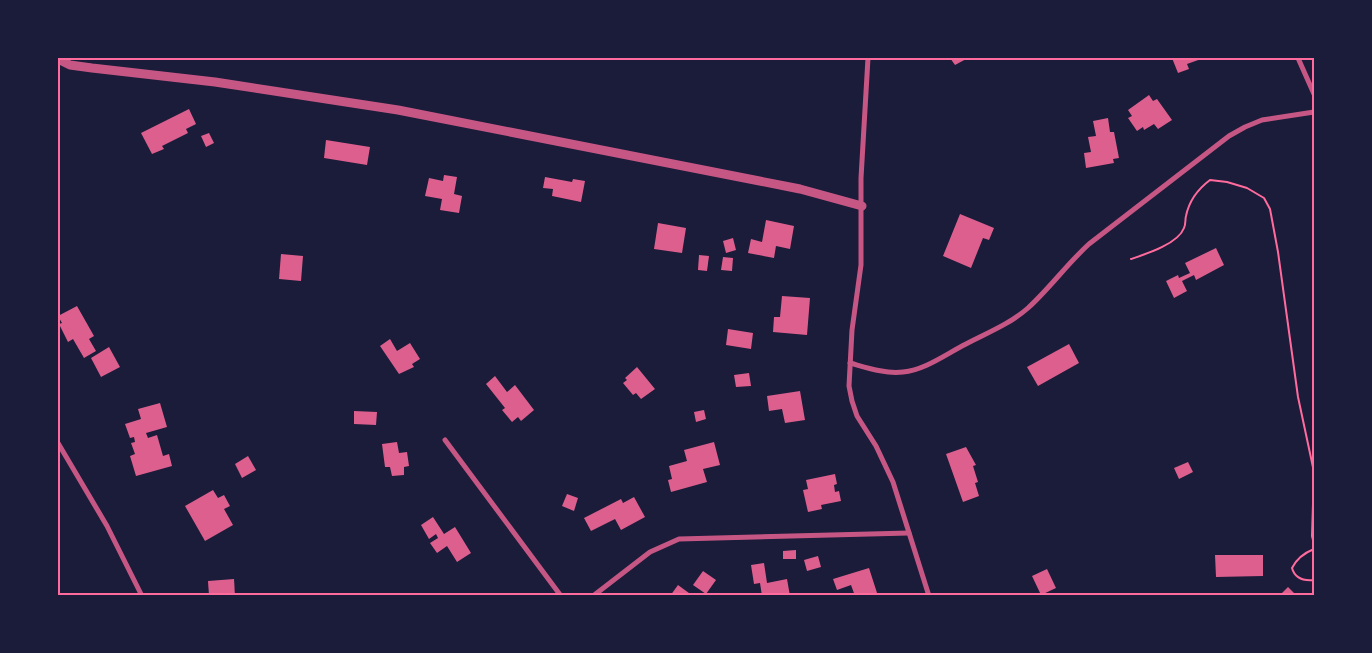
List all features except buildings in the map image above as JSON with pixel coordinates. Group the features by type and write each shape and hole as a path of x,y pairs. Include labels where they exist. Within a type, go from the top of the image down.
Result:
{"street":[{"path":"868,58 861,178 861,265 852,330 849,386 852,402 858,416 885,463 893,482 929,596"},
{"path":"1298,58 1314,94"},
{"path":"58,59 70,65 215,82 398,110 800,189 862,206"},
{"path":"850,363 890,372 911,370 924,366 1013,320 1028,309 1068,263 1094,239 1229,136 1262,120 1314,112"},
{"path":"444,440 561,596"},
{"path":"58,443 107,526 142,596"},
{"path":"593,596 650,552 679,539 909,533"}],"path":[{"path":"1131,259 1152,253 1170,242 1184,229 1186,214 1192,200 1199,188 1210,180 1227,182 1247,188 1264,198 1270,209 1278,252 1298,397 1314,472 1312,536 1314,544"},
{"path":"1314,549 1295,561 1292,568 1294,574 1302,580 1314,580"}]}
